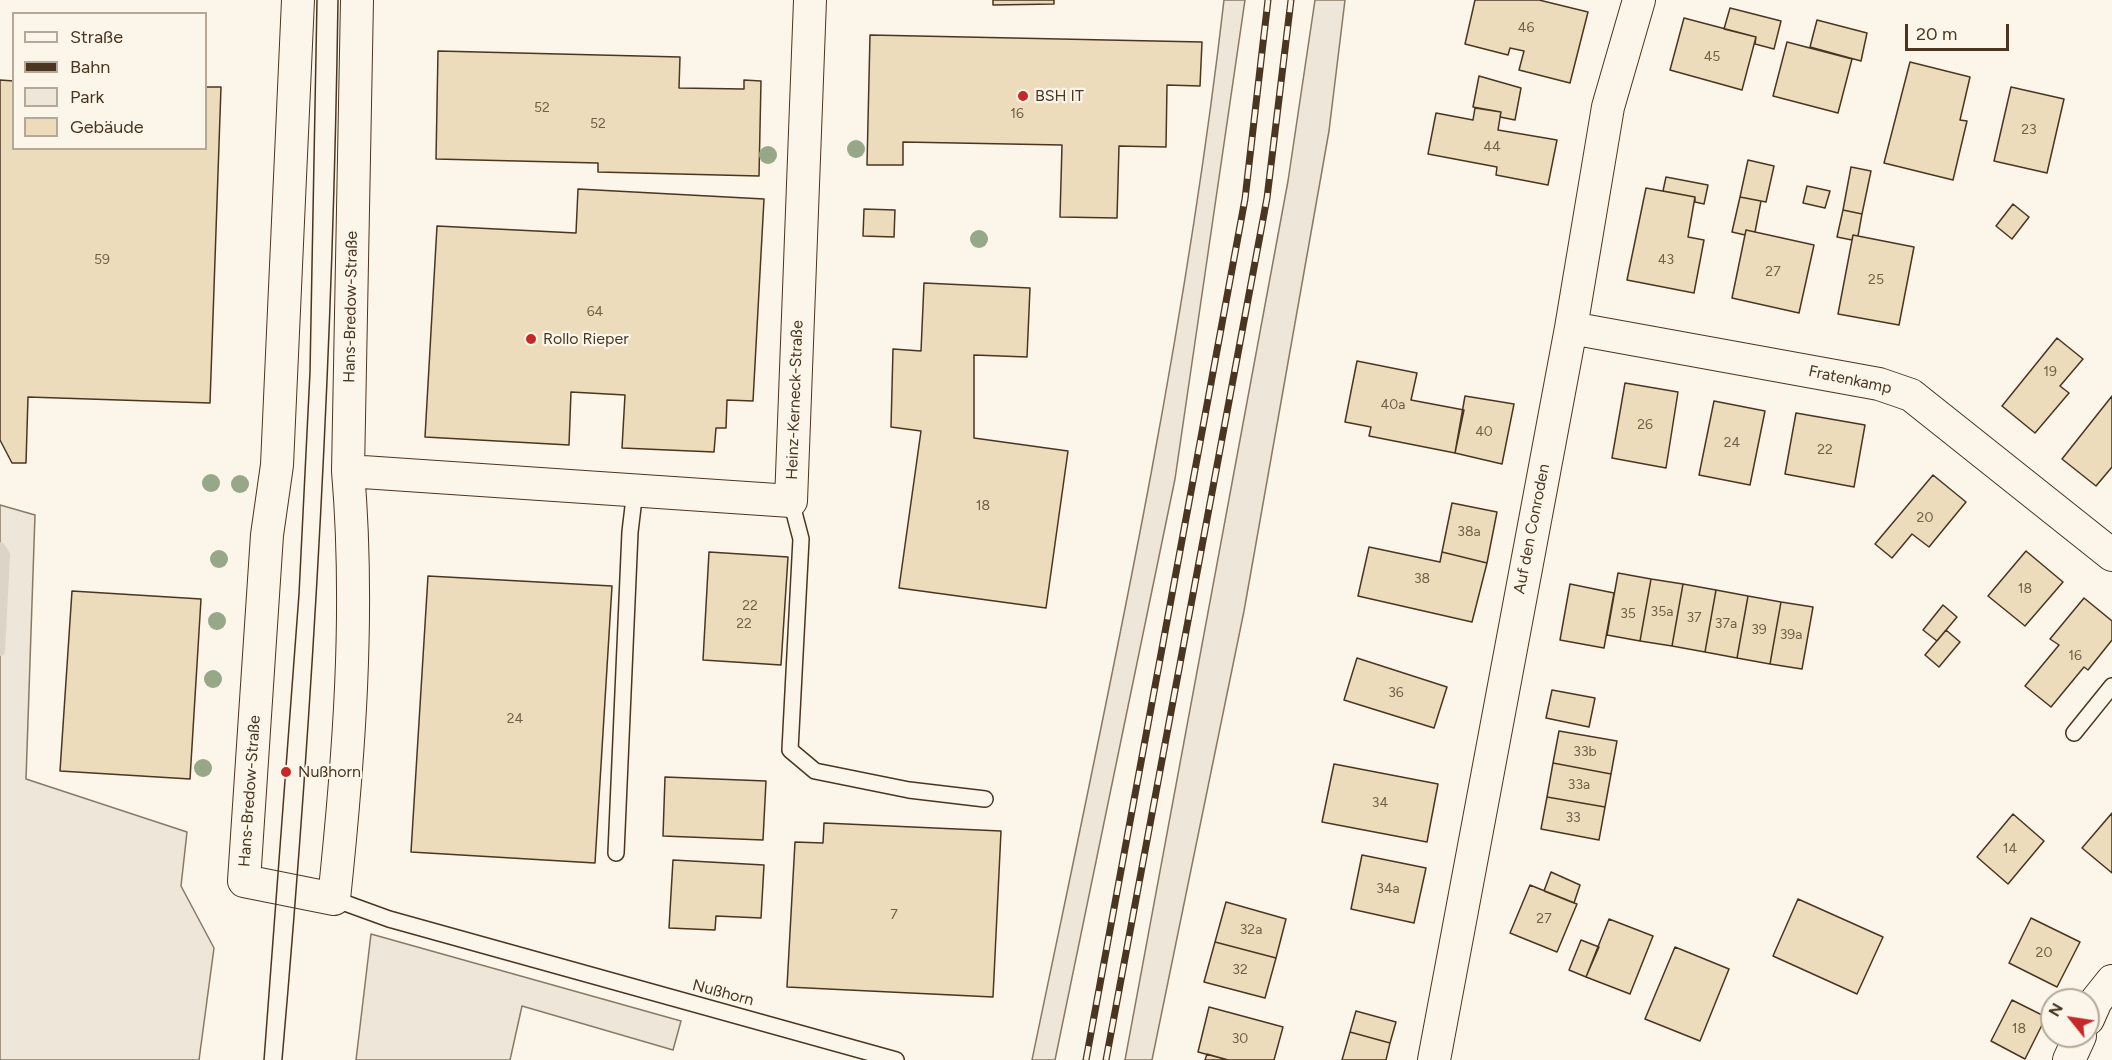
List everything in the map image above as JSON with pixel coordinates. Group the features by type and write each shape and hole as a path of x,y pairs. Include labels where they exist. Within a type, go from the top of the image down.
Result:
{"street":[{"name":"Hans-Bredow-Straße","path":"298,0 277,465 267,535 244,881 334,898 349,705 354,542 348,471 357,0"},
{"name":"Heinz-Kerneck-Straße","path":"348,471 791,501 810,0"},
{"name":"Auf den Conroden","path":"1434,1060 1571,328 1608,107 1639,0"},
{"name":"Fratenkamp","path":"1571,328 1879,384 1911,395 2112,555"},
{"path":"2100,996 2112,981"}],"lane":[{"path":"616,853 630,532 635,490"},
{"path":"791,501 801,539 790,750 815,771 909,790 985,800"},
{"path":"2074,733 2112,686"},
{"name":"Nußhorn","path":"334,898 389,919 896,1060"}],"green space":[{"path":"1224,0 1245,0 1175,479 1055,1060 1032,1060 1114,664 1164,400 1207,134"},
{"path":"1315,0 1345,0 1329,131 1244,611 1152,1060 1125,1060 1288,181"},
{"path":"0,505 35,515 26,779 187,832 181,886 214,948 199,1060 0,1060"},
{"path":"371,934 681,1021 673,1050 522,1006 510,1060 356,1060"}],"building":[{"path":"993,0 1054,0 1054,4 993,5"},
{"path":"1475,0 1539,0 1588,12 1570,83 1519,70 1524,51 1510,48 1508,55 1465,44"},
{"path":"1730,8 1781,21 1774,49 1755,44 1756,37 1724,29"},
{"path":"1684,18 1756,37 1742,90 1670,70"},
{"path":"1817,20 1867,33 1861,61 1810,47"},
{"path":"870,35 1202,42 1200,86 1167,85 1166,147 1119,146 1117,218 1060,217 1062,145 903,142 903,165 867,165"},
{"path":"1787,42 1852,59 1838,113 1773,96"},
{"path":"438,51 680,57 679,88 744,89 744,80 761,81 759,176 598,172 598,163 436,159"},
{"path":"1910,62 1970,77 1960,120 1967,121 1953,180 1884,163"},
{"path":"1479,76 1521,88 1515,120 1500,117 1501,112 1473,107"},
{"path":"0,80 12,81 12,150 207,150 207,87 221,87 210,403 28,397 26,463 12,463 0,440"},
{"path":"2011,87 2064,99 2047,173 1994,161"},
{"path":"1475,108 1501,112 1498,130 1557,140 1548,185 1496,175 1497,167 1428,154 1436,113 1473,120"},
{"path":"1748,160 1774,166 1766,202 1740,197"},
{"path":"1851,167 1871,171 1862,214 1843,210"},
{"path":"1666,177 1708,185 1704,204 1695,202 1695,197 1663,191"},
{"path":"1807,186 1830,191 1825,208 1803,203"},
{"path":"1646,188 1695,197 1688,237 1704,240 1694,293 1627,280"},
{"path":"578,189 764,199 753,401 727,400 726,428 716,428 714,452 622,448 625,395 571,392 569,445 425,437 437,226 576,233"},
{"path":"1740,197 1761,201 1755,232 1746,230 1745,235 1732,232"},
{"path":"2013,204 2029,217 2012,239 1996,226"},
{"path":"864,209 895,210 894,237 863,236"},
{"path":"1843,210 1862,214 1858,236 1853,235 1852,240 1837,237"},
{"path":"1746,230 1814,245 1799,313 1732,298"},
{"path":"1853,235 1914,247 1899,325 1838,314"},
{"path":"924,283 1030,288 1027,357 974,355 974,438 1068,451 1046,608 899,588 921,431 891,427 893,349 921,351"},
{"path":"2057,338 2083,359 2060,386 2069,393 2035,433 2002,406"},
{"path":"1357,361 1417,373 1411,400 1464,410 1455,453 1369,436 1371,427 1345,422"},
{"path":"1625,383 1678,392 1666,468 1612,458"},
{"path":"1465,396 1514,404 1502,464 1455,453"},
{"path":"2112,396 2112,467 2096,486 2062,459"},
{"path":"1714,401 1765,411 1750,485 1699,475"},
{"path":"1796,413 1865,425 1854,487 1785,474"},
{"path":"1933,475 1966,502 1929,547 1912,534 1892,558 1875,544"},
{"path":"1452,503 1497,512 1487,563 1442,552"},
{"path":"1369,547 1440,562 1442,552 1487,563 1472,622 1358,596"},
{"path":"2026,551 2063,582 2025,626 1988,596"},
{"path":"709,552 788,557 781,665 703,660"},
{"path":"1618,573 1651,579 1640,641 1607,635"},
{"path":"428,576 612,586 595,863 411,852"},
{"path":"1651,579 1683,584 1672,646 1640,641"},
{"path":"1570,584 1614,593 1604,648 1560,640"},
{"path":"1683,584 1716,590 1705,652 1672,646"},
{"path":"1716,590 1748,596 1737,658 1705,652"},
{"path":"72,591 201,599 190,779 60,771"},
{"path":"1748,596 1781,602 1770,664 1737,658"},
{"path":"2084,598 2112,621 2112,640 2088,670 2084,667 2051,707 2025,686 2059,645 2050,639"},
{"path":"1781,602 1813,607 1802,669 1770,664"},
{"path":"1943,605 1957,617 1937,641 1923,630"},
{"path":"1946,630 1960,642 1939,667 1925,655"},
{"path":"1357,658 1447,687 1434,728 1344,700"},
{"path":"1552,690 1595,698 1589,727 1546,718"},
{"path":"1559,731 1617,741 1611,774 1553,763"},
{"path":"1553,763 1611,774 1605,807 1547,797"},
{"path":"1334,764 1438,784 1427,842 1322,822"},
{"path":"665,777 766,781 763,840 663,836"},
{"path":"1547,797 1605,807 1599,840 1541,829"},
{"path":"2112,813 2112,873 2082,848"},
{"path":"2013,814 2044,841 2008,884 1977,857"},
{"path":"824,823 1001,831 993,997 787,987 795,842 823,843"},
{"path":"1362,855 1426,868 1414,923 1351,909"},
{"path":"673,860 764,865 761,918 716,916 715,930 669,928"},
{"path":"1551,872 1580,885 1574,903 1544,891"},
{"path":"1530,885 1577,904 1557,952 1510,933"},
{"path":"1798,899 1883,937 1857,994 1773,956"},
{"path":"1226,902 1286,919 1276,958 1215,942"},
{"path":"2031,918 2080,942 2057,987 2009,963"},
{"path":"1609,919 1653,936 1630,994 1586,977"},
{"path":"1581,940 1599,947 1586,977 1569,970"},
{"path":"1215,942 1276,958 1265,998 1204,982"},
{"path":"1675,947 1729,969 1700,1041 1645,1019"},
{"path":"2012,1000 2040,1014 2040,1029 2025,1059 1991,1041"},
{"path":"1209,1007 1283,1027 1274,1060 1228,1060 1198,1052"},
{"path":"1356,1011 1396,1022 1390,1043 1350,1032"},
{"path":"1350,1032 1390,1043 1386,1060 1342,1060"},
{"path":"1207,1054 1228,1060 1205,1060"}],"waterway":[{"path":"0,547 5,555 0,651"}],"tram line":[{"path":"264,1060 299,594 310,372 317,0"},
{"path":"282,1060 303,796 320,531 332,265 338,0"}],"railway":[{"path":"1086,1060 1245,199 1268,0"},
{"path":"1106,1060 1267,198 1291,0"}],"place":[{"name":"BSH IT","path":"1023,96"},
{"name":"Rollo Rieper","path":"531,339"},
{"name":"Nußhorn","path":"286,772"}]}
